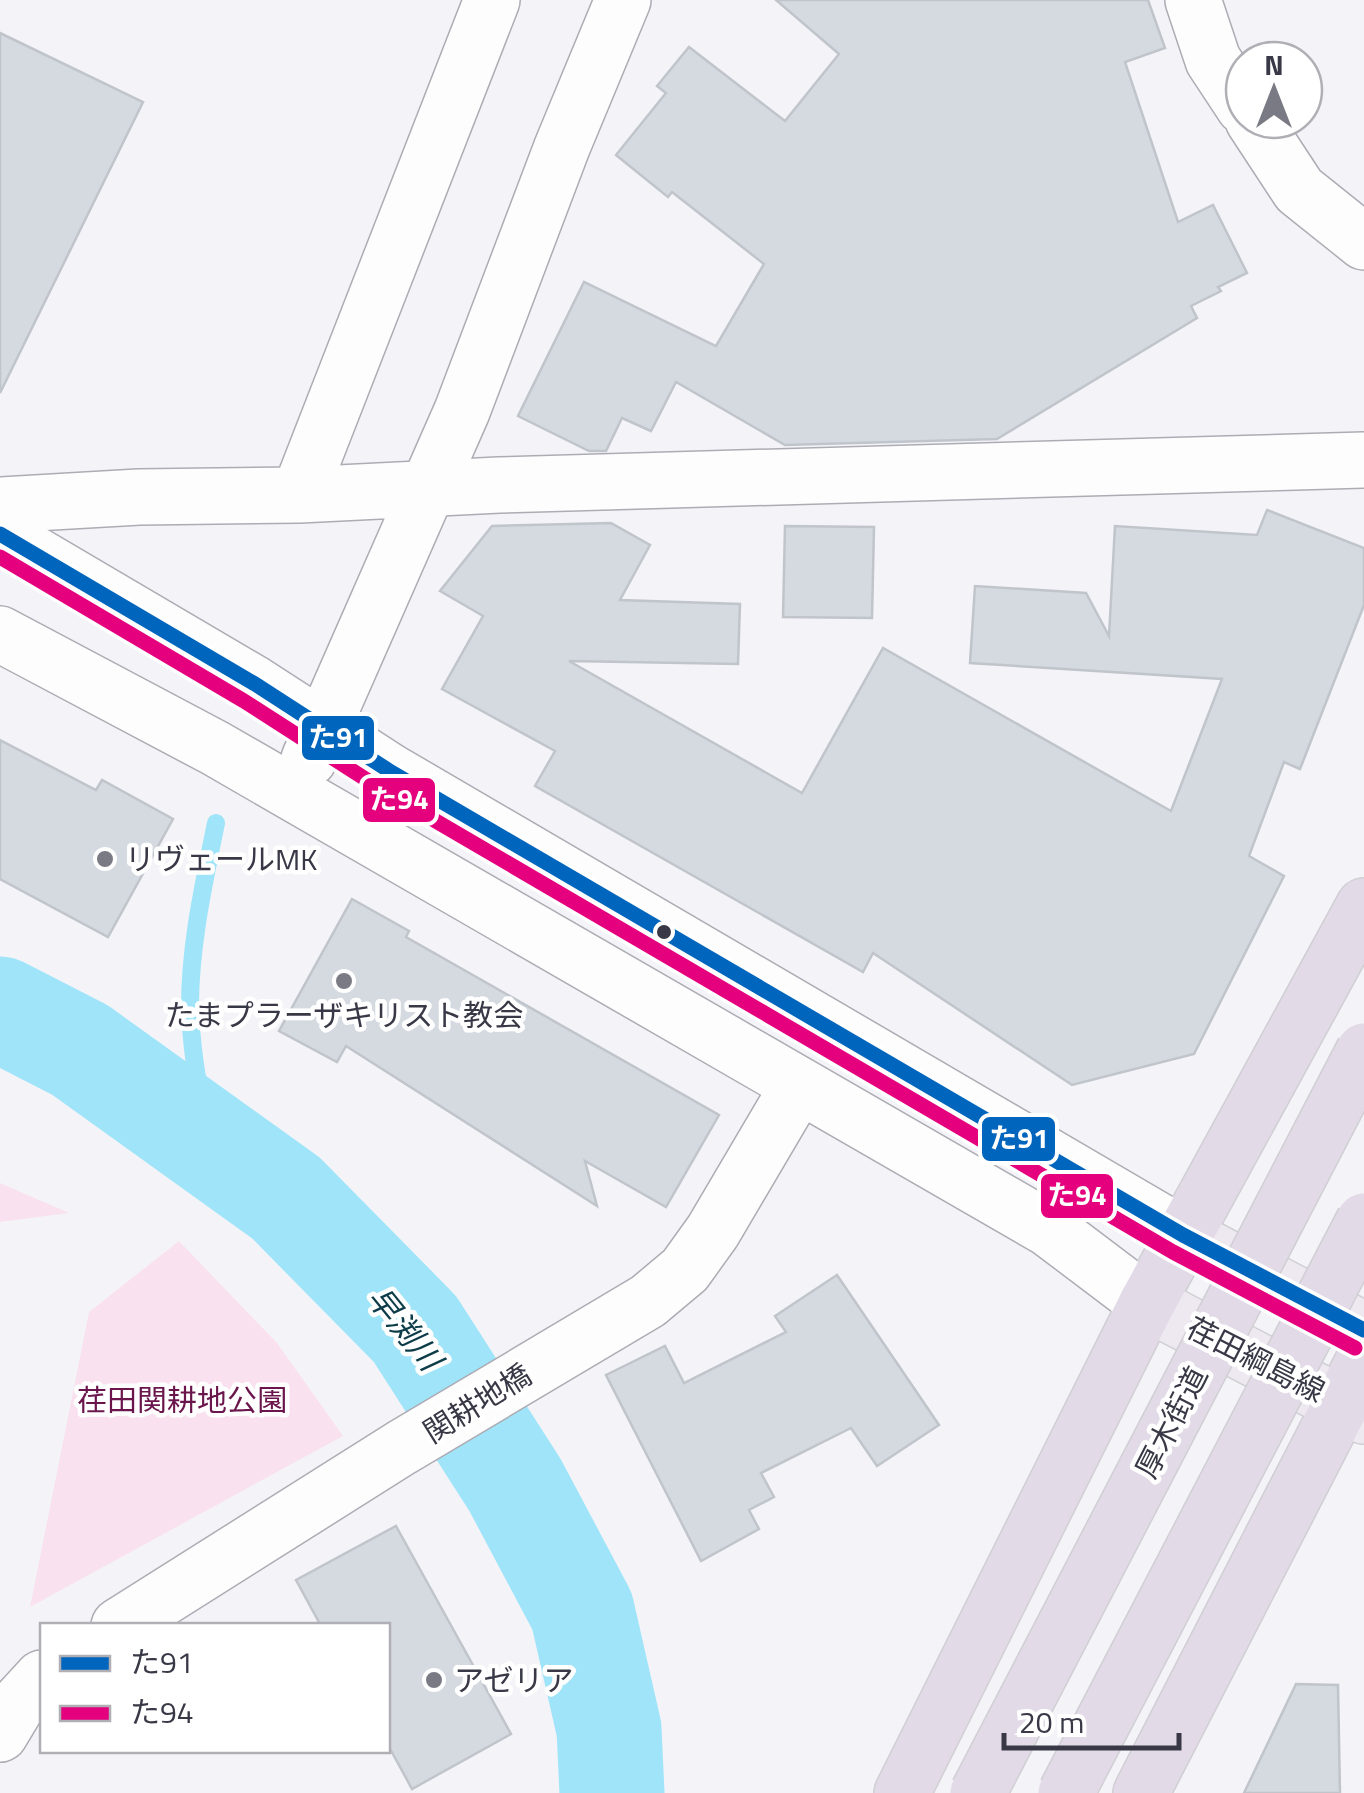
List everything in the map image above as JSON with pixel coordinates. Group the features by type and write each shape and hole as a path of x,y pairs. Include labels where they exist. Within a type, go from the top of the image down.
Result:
{"highway":[{"path":"902,1793 1146,1303 1364,906"},
{"name":"厚木街道","path":"978,1793 1364,1051"},
{"path":"1066,1793 1364,1221"},
{"path":"1141,1793 1356,1393"}],"main road":[{"path":"1183,1235 1364,1330"},
{"name":"荏田綱島線","path":"1146,1303 1356,1393"}],"street":[{"path":"298,494 492,0"},
{"path":"294,796 462,411 562,147 623,0"},
{"path":"1192,0 1214,60 1224,76"},
{"path":"1266,140 1299,190 1364,242"},
{"path":"0,505 139,496 1364,460"},
{"path":"0,534 322,726 391,772 1183,1235"},
{"path":"0,634 215,748 1048,1229 1146,1303"},
{"name":"関耕地橋","path":"124,1623 648,1301 685,1270 713,1231 799,1085"},
{"path":"0,1734 18,1704 40,1680"}],"green space":[{"path":"0,1183 69,1213 0,1222"},
{"name":"荏田関耕地公園","path":"179,1241 277,1343 343,1436 30,1607 89,1312"}],"building":[{"path":"776,0 1148,0 1165,48 1125,62 1178,222 1213,205 1247,273 1191,306 1197,318 997,439 785,445 676,382 651,431 622,418 606,451 589,451 518,416 584,282 716,346 764,264 672,192 668,197 616,155 666,93 657,86 689,47 785,121 839,54"},
{"path":"0,33 143,102 0,393"},
{"path":"1267,510 1364,548 1364,605 1300,769 1284,762 1249,856 1284,876 1194,1054 1072,1085 873,953 863,972 535,786 555,751 442,689 483,616 440,591 492,526 611,523 650,545 620,600 740,604 738,664 569,661 802,793 883,648 1171,811 1222,679 970,663 975,586 1086,593 1109,636 1115,526 1257,535"},
{"path":"785,526 874,527 872,618 783,617"},
{"path":"0,740 96,790 102,780 173,819 108,937 0,879"},
{"path":"352,899 409,931 406,937 719,1115 666,1207 585,1161 597,1206 346,1046 337,1062 279,1031"},
{"path":"837,1275 939,1425 877,1466 851,1428 761,1473 774,1497 749,1510 759,1529 701,1561 606,1375 665,1346 684,1383 786,1332 775,1316"},
{"name":"アゼリア","path":"396,1526 511,1734 412,1789 390,1749 390,1623 319,1623 296,1580"},
{"path":"1296,1684 1338,1685 1340,1793 1244,1793"}],"waterway":[{"path":"210,1143 192,1041 190,1006 195,937 216,823"},
{"name":"早渕川","path":"0,1009 80,1050 286,1198 415,1329 515,1485 582,1611 609,1729 612,1793"}],"transit line":[{"name":"た91","path":"0,534 255,684 391,772 1183,1235 1364,1330"},
{"name":"た94","path":"0,557 244,701 381,789 1173,1252 1355,1348"}],"place":[{"name":"リヴェールMK","path":"105,859"},
{"name":"たまプラーザキリスト教会","path":"344,981"},
{"name":"アゼリア","path":"434,1680"}]}
